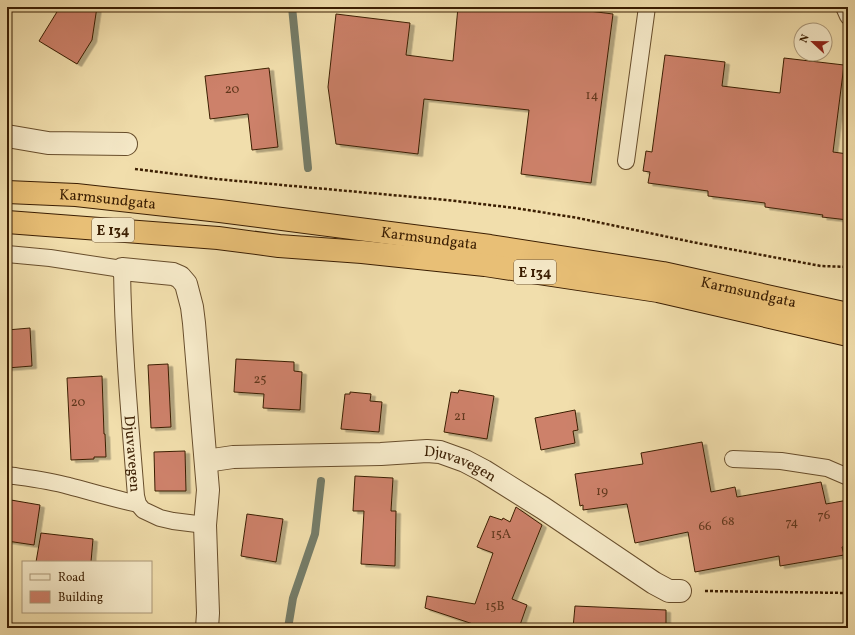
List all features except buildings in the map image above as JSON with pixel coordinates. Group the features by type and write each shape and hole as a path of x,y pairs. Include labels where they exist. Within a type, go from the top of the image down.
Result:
{"highway":[{"name":"Karmsundgata","path":"7,192 84,196 220,211 490,246 663,273 848,314"},
{"name":"Karmsundgata","path":"7,222 218,238 279,246 362,252 485,265 658,291 848,335"}],"street":[{"path":"7,136 48,143 126,144"},
{"path":"122,269 173,274 186,284 192,307 208,490 205,525 208,613 207,628"},
{"name":"Djuvavegen","path":"206,461 233,458 381,454 427,451 440,452 465,461 484,471 543,508 669,592 680,591"}],"lane":[{"path":"626,161 648,7"},
{"path":"844,7 848,16"},
{"path":"7,254 50,258 122,269"},
{"name":"Djuvavegen","path":"7,475 67,485 138,504 136,496 126,373 122,269"},
{"path":"733,459 781,461 827,468 848,477"},
{"path":"138,504 143,510 160,518 205,525"}],"path":[{"path":"129,168 224,180 447,200 515,208 578,218 692,242 821,266 848,267"},
{"path":"680,591 848,593"}],"waterway":[{"path":"292,7 308,168"},
{"path":"288,628 293,598 315,534 321,481"}]}
